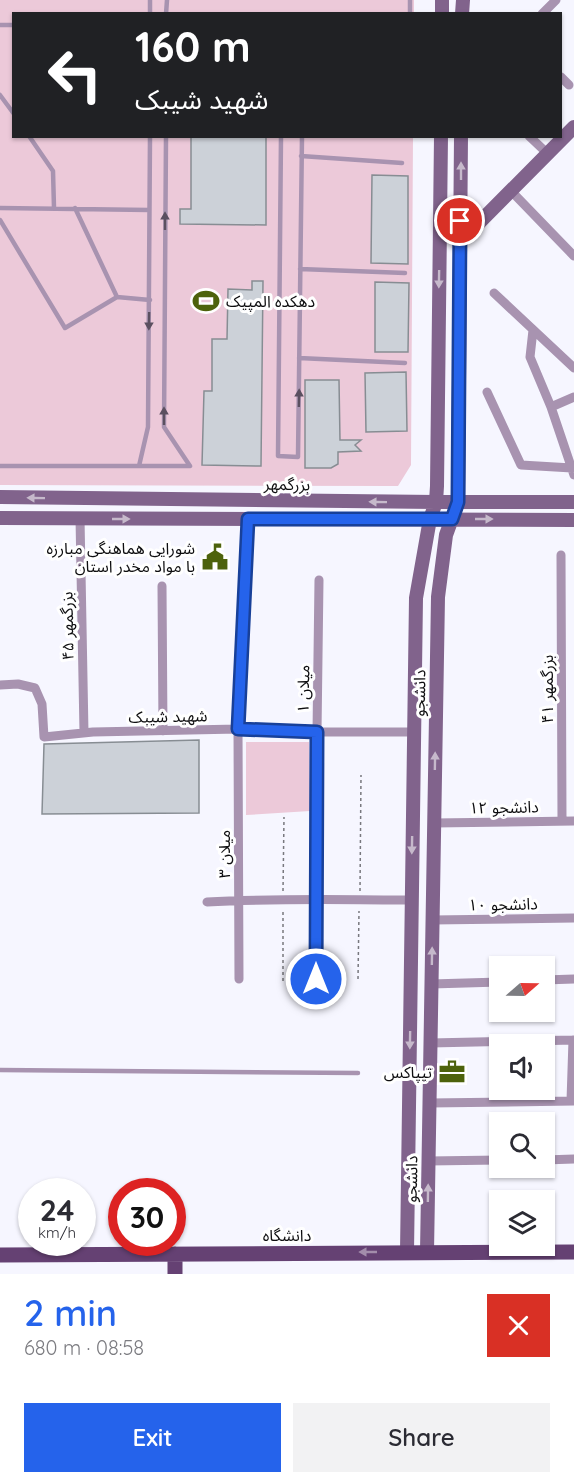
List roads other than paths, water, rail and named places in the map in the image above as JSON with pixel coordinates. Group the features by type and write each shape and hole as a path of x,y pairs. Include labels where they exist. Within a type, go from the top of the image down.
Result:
{"main road":[{"path":"460,242 574,127"},
{"name":"دانشجو","path":"406,1252 416,598 430,519 436,502 441,138"},
{"name":"دانشجو","path":"426,1252 438,597 446,535 458,502 461,138"},
{"name":"بزرگمهر","path":"0,497 574,502"},
{"path":"68,498 74,518"},
{"path":"0,518 574,520"},
{"path":"407,1227 413,1230 427,1221"},
{"name":"دانشگاه","path":"186,1254 574,1252"},
{"name":"دانشگاه","path":"0,1255 108,1254"},
{"path":"175,1256 175,1274"}],"street":[{"path":"544,12 556,0"},
{"path":"562,78 568,85"},
{"path":"531,138 548,154"},
{"path":"511,191 574,256"},
{"path":"494,293 574,368"},
{"path":"487,392 521,465 573,472 530,357 533,330"},
{"path":"550,407 574,397"},
{"name":"بزرگمهر ۴۵","path":"74,518 84,733"},
{"name":"میلان ۳","path":"238,979 238,729 248,519"},
{"name":"بزرگمهر ۴۱","path":"561,555 562,822"},
{"name":"میلان ۱","path":"316,979 319,580"},
{"path":"162,586 163,731"},
{"name":"شهید شیبک","path":"0,685 18,684 35,688 42,704 44,737 84,733 238,729 414,732"},
{"name":"دانشجو ۱۲","path":"434,823 574,821"},
{"path":"207,902 316,899 412,900"},
{"name":"دانشجو ۱۰","path":"432,920 574,918"},
{"path":"555,980 574,980"},
{"path":"431,984 489,982"},
{"path":"429,1103 573,1101 573,1040 430,1043"},
{"path":"555,1160 574,1159"},
{"path":"428,1161 489,1160"}],"lane":[{"path":"0,95 12,111"},
{"path":"30,138 53,171 54,208"},
{"path":"139,466 148,427 150,138"},
{"path":"0,466 190,466 164,427 166,138"},
{"path":"281,138 278,456 298,457 302,138"},
{"path":"301,156 402,163"},
{"path":"0,208 149,210"},
{"path":"75,208 117,297"},
{"path":"0,220 65,328 117,297 150,300"},
{"path":"300,269 405,273"},
{"path":"299,358 405,363"},
{"path":"0,1070 358,1073"}],"place":[{"name":"دهکده المپیک","path":"206,301"},
{"name":"شورایی هماهنگی مبارزه با مواد مخدر استان","path":"215,557"},
{"name":"تیپاکس","path":"452,1072"}]}
